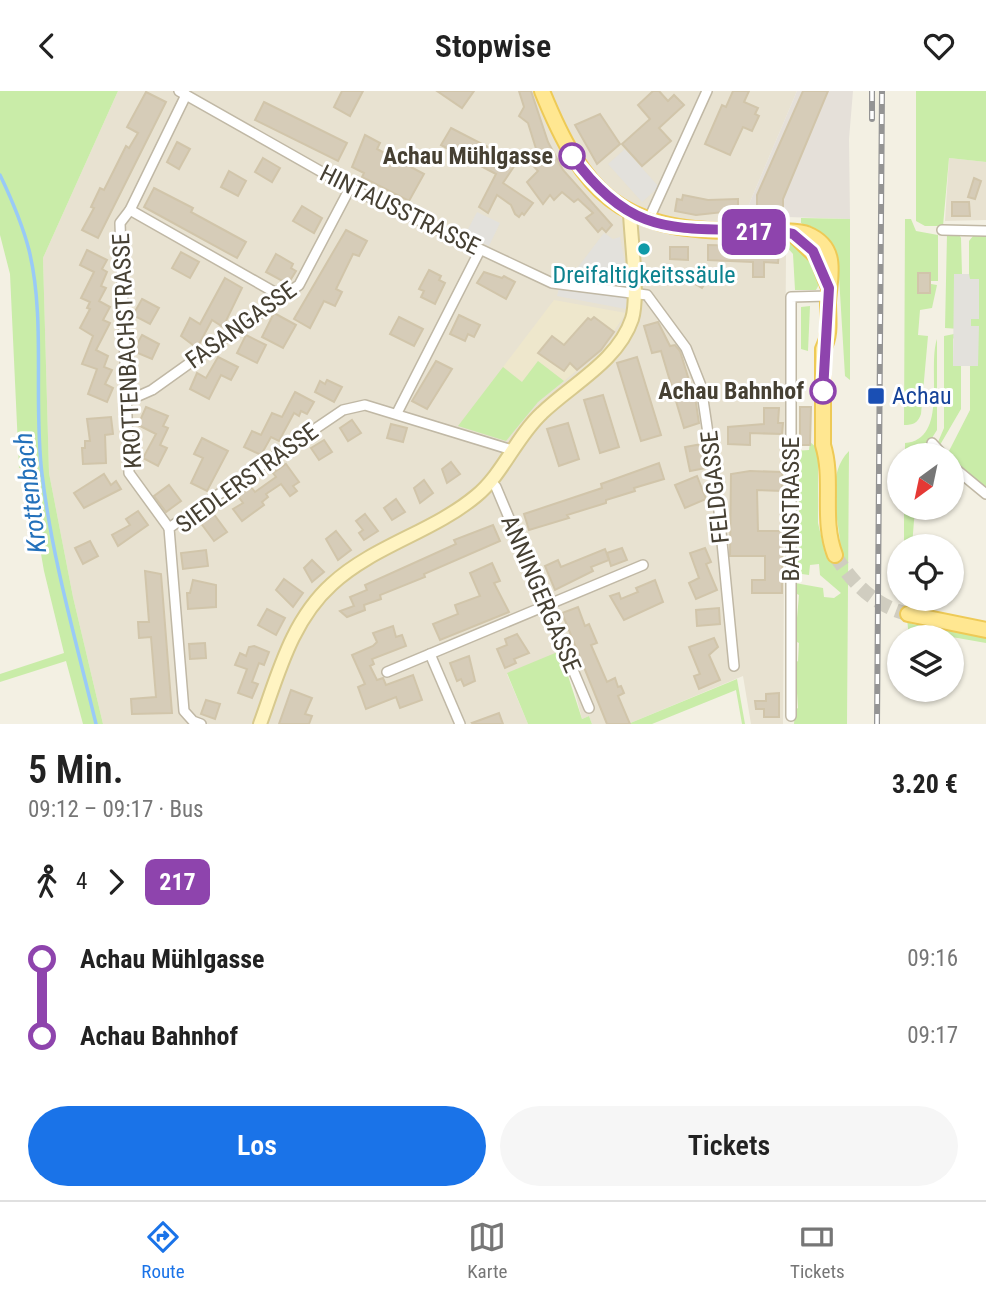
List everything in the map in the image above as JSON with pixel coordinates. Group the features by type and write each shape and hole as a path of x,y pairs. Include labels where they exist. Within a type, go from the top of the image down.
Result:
{"main road":[{"path":"542,91 572,156 598,188 630,213 648,221 682,229 793,234 817,257 828,292 828,340 823,349 823,445 827,459 827,519 835,555"},
{"path":"908,614 986,630"}],"street":[{"path":"648,221 707,91"},
{"name":"HINTAUSSTRASSE","path":"183,93 350,187 552,283 634,294"},
{"name":"KROTTENBACHSTRASSE","path":"169,528 129,473 120,223 130,209 183,93"},
{"name":"FASANGASSE","path":"127,401 152,390 299,285 350,187"},
{"path":"130,209 283,297"},
{"path":"260,724 291,639 332,584 354,568 448,516 478,495 540,414 605,360 625,336 633,316 634,294 630,213"},
{"path":"942,230 986,231"},
{"path":"397,413 480,250"},
{"name":"BAHNSTRASSE","path":"791,716 791,296 828,292"},
{"name":"FELDGASSE","path":"634,294 648,295 676,332 692,360 701,386 715,475 734,666"},
{"name":"SIEDLERSTRASSE","path":"201,724 193,721 184,711 169,528 343,410 365,405 512,450"},
{"path":"964,476 986,494"},
{"name":"ANNINGERGASSE","path":"490,481 496,487 589,708"},
{"path":"387,672 643,565"},
{"path":"430,655 460,724"}],"shaded area":[{"path":"118,91 797,91 742,221 748,242 777,242 786,252 783,724 751,724 743,676 628,724 592,724 589,716 582,719 570,673 507,674 528,724 103,724 73,597 49,473 43,258"},
{"path":"797,91 853,91 849,139 850,219 787,217 785,221 742,221"},
{"path":"625,149 659,187 642,202 608,164"},
{"path":"949,158 986,162 986,220 945,221"},
{"path":"477,212 500,223 489,246 465,235"},
{"path":"604,233 613,239 620,237 626,270 626,309 557,296 563,272 575,271"},
{"path":"954,274 969,274 970,279 979,279 979,319 971,319 971,326 979,326 978,366 953,366"},
{"path":"554,300 626,313 601,350 564,381 538,361 522,382 503,367"}],"green space":[{"path":"0,91 118,91 43,258 49,473 73,597 103,724 83,724 66,661 0,682 0,674 64,653 44,571 26,468 19,468 10,274 0,235"},
{"path":"916,91 986,91 986,162 949,158 943,226 925,226 916,221"},
{"path":"801,218 850,219 850,380 845,376 838,260 824,237 801,223"},
{"path":"905,219 911,219 916,231 938,235 938,281 931,281 931,272 917,273 917,294 931,294 931,284 937,285 932,308 920,310 918,335 928,336 921,414 915,423 910,425 904,425"},
{"path":"947,234 959,234 961,238 962,274 954,274 959,329 945,328"},
{"path":"973,236 986,236 986,488 964,470 964,443 953,443 970,410 970,366 978,366 978,326 971,326 971,318 978,319 979,279 969,279 969,241"},
{"path":"779,238 795,244 816,265 819,282 816,290 795,290 793,254"},
{"path":"810,306 808,351 801,349 801,307"},
{"path":"959,333 953,339 953,365 961,366 961,409 939,443 944,428 944,336"},
{"path":"937,339 937,430 928,443 905,443 919,439 927,430 932,416"},
{"path":"538,361 564,381 538,402 506,441 458,426 503,367 522,382"},
{"path":"810,442 818,449 818,523 825,553 829,556 841,550 835,485 841,461 849,451 847,724 794,724 795,710 798,708 795,663 798,661 799,643 795,641 799,595 795,593 795,583 823,588 824,597 834,598 841,593 820,575 819,564 810,565 809,575 795,573 799,547 795,546 795,520 799,518 799,500 795,498 799,495 799,476 795,474 794,451 809,450"},
{"path":"904,520 914,520 913,534 904,534"},
{"path":"964,633 986,637 986,643 964,639"},
{"path":"560,651 582,719 589,716 592,724 528,724 507,673"},
{"path":"737,679 745,724 742,724 736,690 652,724 628,724"}],"building":[{"path":"342,91 363,91 350,116 334,107"},
{"path":"437,91 474,91 462,108"},
{"path":"519,91 531,91 548,142 563,170 612,225 606,232 602,228 598,232 586,218 593,213 578,199 574,202 562,192 554,200 550,195 543,204 527,182 538,171 528,160 537,152 528,123 519,116 524,107"},
{"path":"653,91 659,91 668,101 674,95 684,105 659,128 671,141 642,166 622,144 650,119 638,105"},
{"path":"733,91 749,91 744,102 758,108 755,114 759,116 752,131 743,127 730,155 705,144 722,105 726,107"},
{"path":"803,91 828,91 783,199 783,213 757,213 757,195"},
{"path":"146,92 166,102 98,238 82,230 94,208 91,207 100,188 104,190 126,146 129,148 138,133 127,127"},
{"path":"264,102 347,143 338,161 255,120"},
{"path":"600,114 620,144 597,164 575,125"},
{"path":"451,128 517,162 503,183 533,203 524,215 522,213 519,217 511,205 497,195 488,213 479,207 496,174 441,145"},
{"path":"365,135 380,143 377,149 424,174 409,201 362,177 364,173 352,167"},
{"path":"177,142 190,149 179,169 167,162"},
{"path":"263,158 280,168 272,182 255,172"},
{"path":"229,171 246,181 238,196 221,187"},
{"path":"974,178 981,181 975,199 968,197"},
{"path":"154,188 193,208 191,212 246,242 237,258 144,207"},
{"path":"683,195 708,200 738,199 738,215 723,215 723,212 696,215 675,211 677,199 682,200"},
{"path":"952,202 969,202 970,216 952,216"},
{"path":"302,206 322,218 314,233 293,221"},
{"path":"346,230 367,241 359,256 353,254 336,289 342,292 335,306 324,301 310,328 294,319"},
{"path":"708,245 775,247 779,250 778,263 764,262 764,277 753,277 753,262 708,260"},
{"path":"670,247 688,247 688,260 670,259"},
{"path":"87,250 107,260 102,269 107,272 101,286 106,288 99,301 110,307 103,320 110,323 96,350 108,356 104,367 112,370 105,384 113,388 107,402 88,394 97,369 82,364 93,336 80,328 90,309 87,308 90,302 81,298 94,272 80,265"},
{"path":"181,252 199,262 190,278 172,268"},
{"path":"276,254 293,264 291,268 296,271 288,284 266,272"},
{"path":"687,269 707,280 702,288 683,277"},
{"path":"429,270 441,276 439,280 445,283 435,304 421,297 424,291 419,289"},
{"path":"484,272 502,278 504,276 515,282 506,299 477,283"},
{"path":"918,273 930,273 930,293 918,293"},
{"path":"225,278 242,288 223,327 212,320 197,348 181,336 190,318 200,324"},
{"path":"142,299 159,308 150,324 133,315"},
{"path":"274,313 296,325 283,348 262,337"},
{"path":"459,315 480,325 474,337 468,334 465,341 450,334"},
{"path":"399,317 423,329 414,346 390,334"},
{"path":"594,317 614,332 601,350 577,370 570,363 564,371 538,353 552,336 564,345 588,318 591,320"},
{"path":"658,322 670,346 675,345 680,351 696,403 699,423 684,428 661,351 652,353 644,326"},
{"path":"142,335 159,344 152,359 133,351"},
{"path":"246,335 266,345 257,363 237,353"},
{"path":"218,357 238,367 231,380 221,375 209,399 190,389 197,373 206,378"},
{"path":"637,357 661,435 641,441 617,363"},
{"path":"436,361 452,369 427,409 412,401"},
{"path":"327,380 342,387 334,402 315,392 320,381 325,384"},
{"path":"295,392 314,402 307,414 301,411 299,416 294,413 279,441 271,437 261,455 244,447 252,431 261,435 272,413 282,417"},
{"path":"603,395 619,447 600,453 584,400"},
{"path":"146,407 168,416 163,426 168,428 160,445 167,448 158,466 143,458 156,434 138,425"},
{"path":"800,407 811,407 810,445 800,445"},
{"path":"764,408 779,408 778,423 783,423 782,434 750,433 750,445 728,444 728,427 764,424"},
{"path":"111,417 113,434 105,435 106,463 83,464 82,448 85,448 85,441 90,441 87,419"},
{"path":"352,420 361,433 348,441 340,428"},
{"path":"568,423 579,459 559,466 547,429"},
{"path":"391,424 407,428 403,442 387,438"},
{"path":"202,438 228,451 207,491 191,483 203,458 194,454"},
{"path":"324,440 332,452 319,460 311,448"},
{"path":"702,444 706,468 690,471 685,447"},
{"path":"451,462 460,474 447,483 442,469"},
{"path":"659,463 664,479 634,488 635,491 606,500 606,503 567,515 569,518 529,530 524,514 602,488 601,484"},
{"path":"286,464 299,482 293,486 297,491 290,496 281,484 266,494 268,497 262,502 264,505 242,521 233,509 243,503 238,496 251,487 255,492 276,477 273,473"},
{"path":"750,471 782,472 782,491 757,490 758,531 782,531 782,593 752,593 752,580 765,580 765,556 730,556 731,474"},
{"path":"104,474 111,485 116,481 121,489 84,508 74,493"},
{"path":"697,476 706,499 685,508 675,485"},
{"path":"424,480 433,493 420,503 414,488"},
{"path":"169,485 181,501 166,512 154,496"},
{"path":"396,499 405,512 392,520 384,508"},
{"path":"138,511 148,525 118,546 112,535 130,525 126,519"},
{"path":"213,513 227,532 214,541 200,522"},
{"path":"365,514 378,531 364,540 359,533 363,530 356,521"},
{"path":"493,525 500,541 380,595 381,599 364,605 365,610 347,617 340,611 354,606 350,597 367,590 365,585 456,544 454,540"},
{"path":"336,531 351,550 338,560 326,539"},
{"path":"90,541 98,556 83,564 75,548"},
{"path":"622,548 627,560 611,566 607,553"},
{"path":"705,548 711,562 706,564 717,590 696,599 689,583 699,578 690,553"},
{"path":"605,549 609,560 591,567 593,571 555,590 545,566 558,560 561,567"},
{"path":"206,550 208,566 183,569 181,553"},
{"path":"312,560 324,572 312,582 304,568"},
{"path":"492,563 500,581 494,583 509,612 440,640 433,624 458,614 455,605 480,596 470,573"},
{"path":"145,571 161,574 172,713 132,714 131,699 156,697 151,637 139,638 138,622 149,622"},
{"path":"284,579 303,593 293,607 276,590"},
{"path":"193,580 216,585 216,607 188,609 187,593 190,593"},
{"path":"655,580 663,602 624,620 610,596 619,593 621,599 638,592 636,588"},
{"path":"578,607 585,626 589,624 597,643 591,645 607,682 615,678 618,687 621,686 624,693 618,696 630,724 607,724 562,613"},
{"path":"719,608 720,624 697,626 696,610"},
{"path":"267,609 285,618 276,635 258,625"},
{"path":"393,626 396,637 402,635 406,646 372,659 374,664 370,666 377,680 383,678 386,685 413,675 422,700 400,708 396,697 366,709 358,687 365,684 352,655 377,642 373,633"},
{"path":"517,634 529,653 514,659 516,663 505,668 497,649 507,645 505,639"},
{"path":"714,638 718,647 709,655 720,680 699,689 694,676 700,674 689,647"},
{"path":"205,643 206,658 190,659 189,644"},
{"path":"254,646 269,652 264,665 259,663 252,682 258,684 252,698 238,693 247,669 235,665 240,653 246,656 249,647"},
{"path":"469,656 475,681 464,686 461,679 457,681 450,663"},
{"path":"291,690 312,698 305,714 312,716 309,724 279,724"},
{"path":"779,693 779,717 764,717 764,709 756,709 755,701 766,701 766,694"},
{"path":"206,700 220,704 215,719 201,714"},
{"path":"499,713 503,724 472,723"}],"waterway":[{"name":"Krottenbach","path":"0,175 23,230 34,276 40,447 46,505 58,568 96,724"}],"tunnel":[{"path":"835,555 849,575 866,592 885,605 908,614"}],"railway":[{"path":"872,91 872,119"},
{"path":"877,724 882,91"}],"bus line":[{"name":"217","path":"572,156 587,177 608,198 648,221 682,229 783,232 793,234 808,246 817,257 824,281 829,288 828,340 823,349 823,391"}],"place":[{"name":"Achau Mühlgasse","path":"572,156"},
{"name":"Dreifaltigkeitssäule","path":"644,249"},
{"name":"Achau Bahnhof","path":"823,391"},
{"name":"Achau","path":"876,396"}]}
